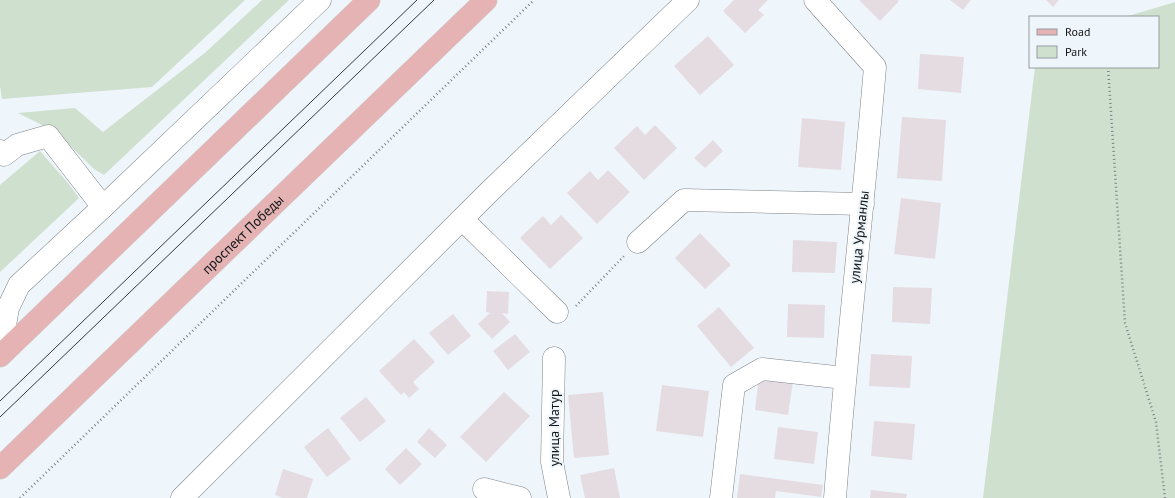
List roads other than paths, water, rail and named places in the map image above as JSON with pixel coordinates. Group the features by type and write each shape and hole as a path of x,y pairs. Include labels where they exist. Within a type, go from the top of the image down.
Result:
{"main road":[{"path":"0,356 370,0"},
{"name":"проспект Победы","path":"0,468 486,0"}],"street":[{"path":"0,353 8,308 19,285 320,0"},
{"path":"182,498 462,219 688,0"},
{"name":"улица Урманлы","path":"815,0 876,66 844,378 835,498"},
{"path":"0,151 4,155 17,145 48,136 103,207"},
{"path":"638,242 684,200 863,204"},
{"path":"462,219 565,310"},
{"name":"улица Матур","path":"554,358 552,462 559,498"},
{"path":"722,498 734,385 762,369 844,378"},
{"path":"484,489 520,498"}],"tram line":[{"path":"0,401 417,0"},
{"path":"0,417 434,0"}]}
